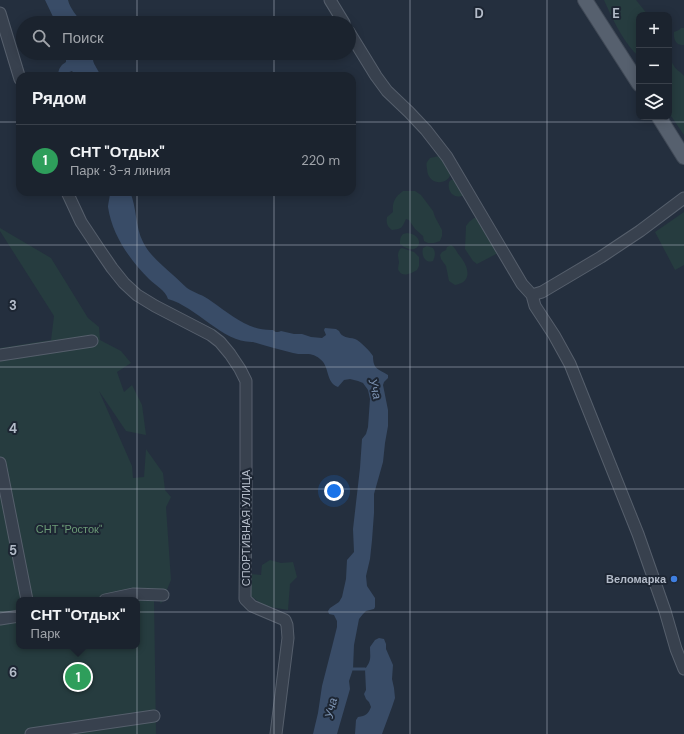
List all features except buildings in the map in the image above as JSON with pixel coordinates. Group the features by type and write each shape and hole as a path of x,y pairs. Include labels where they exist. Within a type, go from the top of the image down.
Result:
{"main road":[{"path":"585,0 636,79"},
{"path":"662,120 684,157"}],"street":[{"path":"330,0 340,16"},
{"path":"0,13 18,72"},
{"path":"356,43 376,76 388,91 426,130 447,157 520,281 532,295 535,306 554,335 570,364 638,534 684,669"},
{"name":"СПОРТИВНАЯ УЛИЦА","path":"69,196 81,222 96,246 124,283 137,295 211,335 220,342 230,354 246,381 245,599 252,606 285,620 287,625 288,638 279,700 276,734"},
{"path":"532,295 542,292 601,257 640,231 684,198"},
{"path":"0,355 92,341"},
{"path":"0,463 26,597"},
{"path":"119,597 133,594 163,595"},
{"path":"0,619 16,616"},
{"path":"31,734 154,716"}],"green space":[{"path":"604,0 636,0 646,12 636,12 636,53 624,38 614,22"},
{"path":"684,28 684,45 677,43 674,37 674,32"},
{"path":"672,63 684,76 684,135 672,117"},
{"path":"439,156 446,163 450,173 446,180 437,182 432,180 429,176 426,165 430,158"},
{"path":"455,179 464,195 454,196 450,192 449,182"},
{"path":"403,191 415,191 421,195 433,211 442,230 440,241 428,243 424,241 423,236 415,229 409,220 406,219 403,226 398,229 392,230 389,227 387,217 393,212 395,200"},
{"path":"684,212 684,265 675,270 655,232"},
{"path":"474,218 478,218 498,253 477,264 473,261 465,249 466,226"},
{"name":"СНТ \"Росток\"","path":"0,228 51,258 88,318 99,327 100,340 121,351 131,363 117,372 124,392 132,385 142,405 146,435 126,431 99,391 132,466 133,478 144,477 146,449 163,473 165,490 171,497 166,507 171,580 161,604 155,591 123,593 99,597 16,597 16,610 0,613 0,348 51,340 54,316 0,231"},
{"path":"407,233 414,235 417,238 419,242 416,248 407,248 400,244 401,236"},
{"path":"451,245 465,263 468,273 465,280 455,285 449,281 446,266 440,255 446,250 447,247"},
{"path":"427,246 433,248 435,254 433,261 430,262 423,256 423,248"},
{"path":"402,248 414,252 419,257 419,266 417,270 405,275 398,270 398,254"},
{"path":"270,560 281,563 293,562 297,577 290,584 288,610 264,606 251,596 250,574 261,575 262,565"},
{"path":"154,598 156,734 0,734 0,619 16,617 16,649 140,649 140,600"}],"water":[{"path":"45,0 68,0 76,16 53,16"},
{"path":"66,60 93,60 99,72 58,72 60,67 66,62"},
{"name":"Уча","path":"109,196 131,196 140,236 149,252 187,288 208,299 240,321 255,328 264,330 273,330 276,332 281,331 322,338 326,335 324,330 325,328 336,329 344,336 355,339 362,344 373,356 375,367 388,375 388,378 383,385 388,410 388,426 383,462 374,494 372,540 366,576 367,586 375,598 375,607 374,609 366,611 359,619 354,645 353,669 349,681 350,689 337,734 313,734 322,686 337,627 337,621 334,615 329,614 328,611 339,602 342,597 346,579 347,560 354,552 353,529 362,439 366,434 368,427 370,399 368,390 363,383 350,379 344,380 338,387 331,382 323,362 313,355 297,354 231,337 189,309 168,299 163,291 135,264 123,246 113,227 108,207"},
{"path":"379,638 384,639 386,649 393,665 392,679 395,698 382,734 355,734 356,720 358,717 366,714 371,707 364,694 366,690 365,669 370,661 370,647 375,640"}],"waterway":[{"path":"353,669 365,669"}],"place":[{"name":"Веломарка","path":"674,579"},
{"name":"СНТ \"Отдых\"","path":"78,677"}]}
